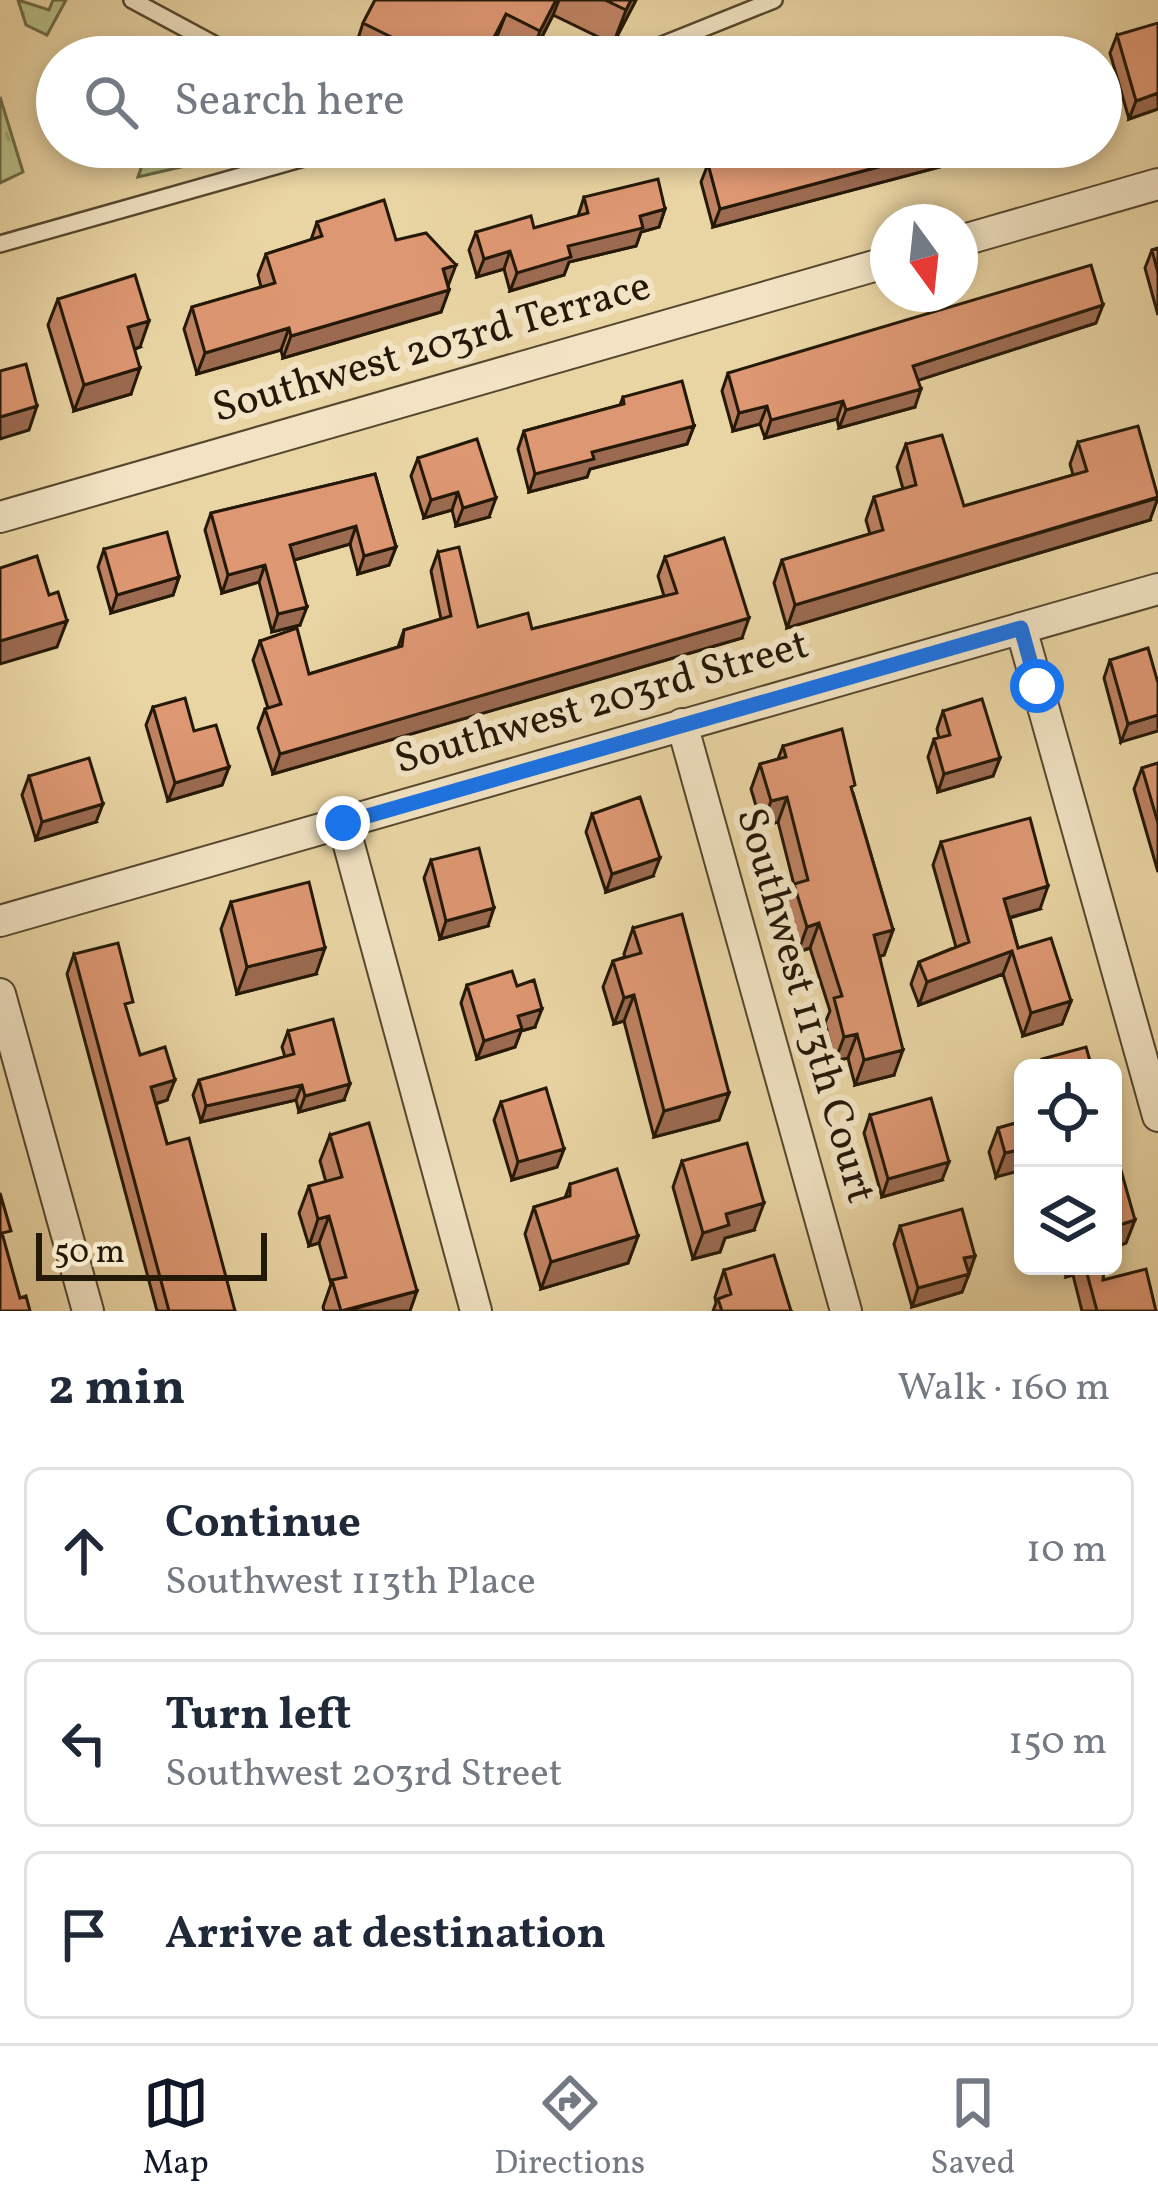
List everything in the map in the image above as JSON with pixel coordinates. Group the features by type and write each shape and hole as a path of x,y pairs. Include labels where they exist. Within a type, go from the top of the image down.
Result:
{"street":[{"path":"978,236 1158,184"},
{"name":"Southwest 203rd Terrace","path":"0,517 870,267"},
{"name":"Southwest 203rd Street","path":"0,921 1158,589"},
{"path":"1021,628 1158,1116"},
{"name":"Southwest 113th Court","path":"682,724 846,1311"},
{"path":"343,823 476,1311"},
{"path":"0,994 88,1311"}],"lane":[{"path":"132,0 199,36"},
{"path":"684,36 774,0"},
{"path":"0,244 269,168"}],"green space":[{"path":"18,0 49,10 53,0 66,0 47,35 26,25"},
{"path":"0,97 23,172 0,183"},
{"path":"141,168 177,168 138,177"}],"building":[{"path":"375,0 556,0 540,31 506,14 495,36 389,36 363,23"},
{"path":"605,0 631,0 626,10"},
{"path":"1158,23 1158,93 1136,101 1122,36 1117,35"},
{"path":"709,168 874,168 720,209"},
{"path":"658,179 665,209 640,216 643,228 568,246 571,257 517,273 510,251 484,259 476,232 531,216 534,228 588,213 584,197"},
{"path":"384,200 396,240 426,233 456,265 443,269 449,290 291,336 289,328 205,353 192,307 275,283 266,254 322,236 317,222"},
{"path":"1091,265 1103,305 913,366 921,389 846,410 843,401 771,420 767,406 739,413 728,373 933,312 978,312 978,299"},
{"path":"135,275 149,321 128,327 140,368 84,385 58,299"},
{"path":"26,364 37,406 0,417 0,371"},
{"path":"682,381 694,426 592,452 594,459 535,474 524,431 624,404 623,397"},
{"path":"1138,426 1158,497 795,605 782,560 883,530 874,497 916,485 906,444 942,435 964,506 1087,471 1078,442"},
{"path":"477,439 496,498 463,508 458,492 431,500 418,458"},
{"path":"375,474 396,547 364,556 356,526 290,545 307,607 278,614 265,565 228,575 211,513"},
{"path":"167,532 179,577 117,595 104,549"},
{"path":"724,538 749,618 280,754 265,709 281,704 260,641 297,628 309,674 402,646 404,630 451,616 438,552 459,547 478,627 528,613 532,629 677,593 665,557"},
{"path":"37,556 49,595 58,592 67,621 0,641 0,568"},
{"path":"1148,648 1158,683 1158,715 1128,724 1110,660"},
{"path":"185,698 194,731 216,725 229,767 175,783 153,707"},
{"path":"982,699 1000,758 944,774 934,739 950,735 943,711"},
{"path":"842,729 855,785 851,787 893,930 874,935 903,1050 864,1060 857,1034 844,1037 834,998 842,996 819,923 807,927 794,884 808,880 787,797 771,801 760,764 786,757 783,746"},
{"path":"89,758 103,804 42,822 29,776"},
{"path":"1158,763 1158,823 1142,768"},
{"path":"640,797 660,858 612,874 592,814"},
{"path":"1030,818 1048,886 1004,899 1018,948 1051,938 1071,1001 1031,1013 1012,951 927,982 919,962 969,942 941,842"},
{"path":"479,848 494,908 446,921 431,860"},
{"path":"309,882 325,948 247,967 231,902"},
{"path":"682,914 729,1093 664,1111 634,995 624,998 613,961 641,953 633,928"},
{"path":"118,943 133,1002 125,1004 140,1055 165,1047 175,1080 151,1087 167,1144 189,1138 235,1311 169,1311 74,954"},
{"path":"512,971 517,986 534,980 542,1009 518,1016 522,1029 484,1041 467,985"},
{"path":"333,1019 350,1084 305,1096 302,1085 206,1106 199,1080 294,1054 288,1031"},
{"path":"1086,1047 1089,1059 1042,1059"},
{"path":"546,1088 564,1149 518,1162 501,1102"},
{"path":"931,1098 949,1162 888,1179 870,1115"},
{"path":"369,1123 417,1291 341,1311 332,1280 346,1277 329,1216 318,1219 309,1186 342,1177 330,1135"},
{"path":"1014,1124 1014,1151 1005,1153 998,1128"},
{"path":"747,1143 764,1203 726,1214 729,1225 703,1233 682,1161"},
{"path":"617,1169 638,1236 551,1262 534,1207 570,1196 570,1184"},
{"path":"1122,1174 1135,1220 1122,1224"},
{"path":"0,1193 11,1231 2,1233 20,1298 26,1296 30,1311 0,1311"},
{"path":"962,1209 975,1256 964,1258 969,1274 918,1288 900,1226"},
{"path":"774,1255 791,1311 722,1311 718,1299 731,1294 724,1270"},
{"path":"1146,1269 1156,1311 1097,1311 1087,1275 1103,1275 1103,1280"}],"route":[{"path":"343,823 1021,628 1037,686"}]}
